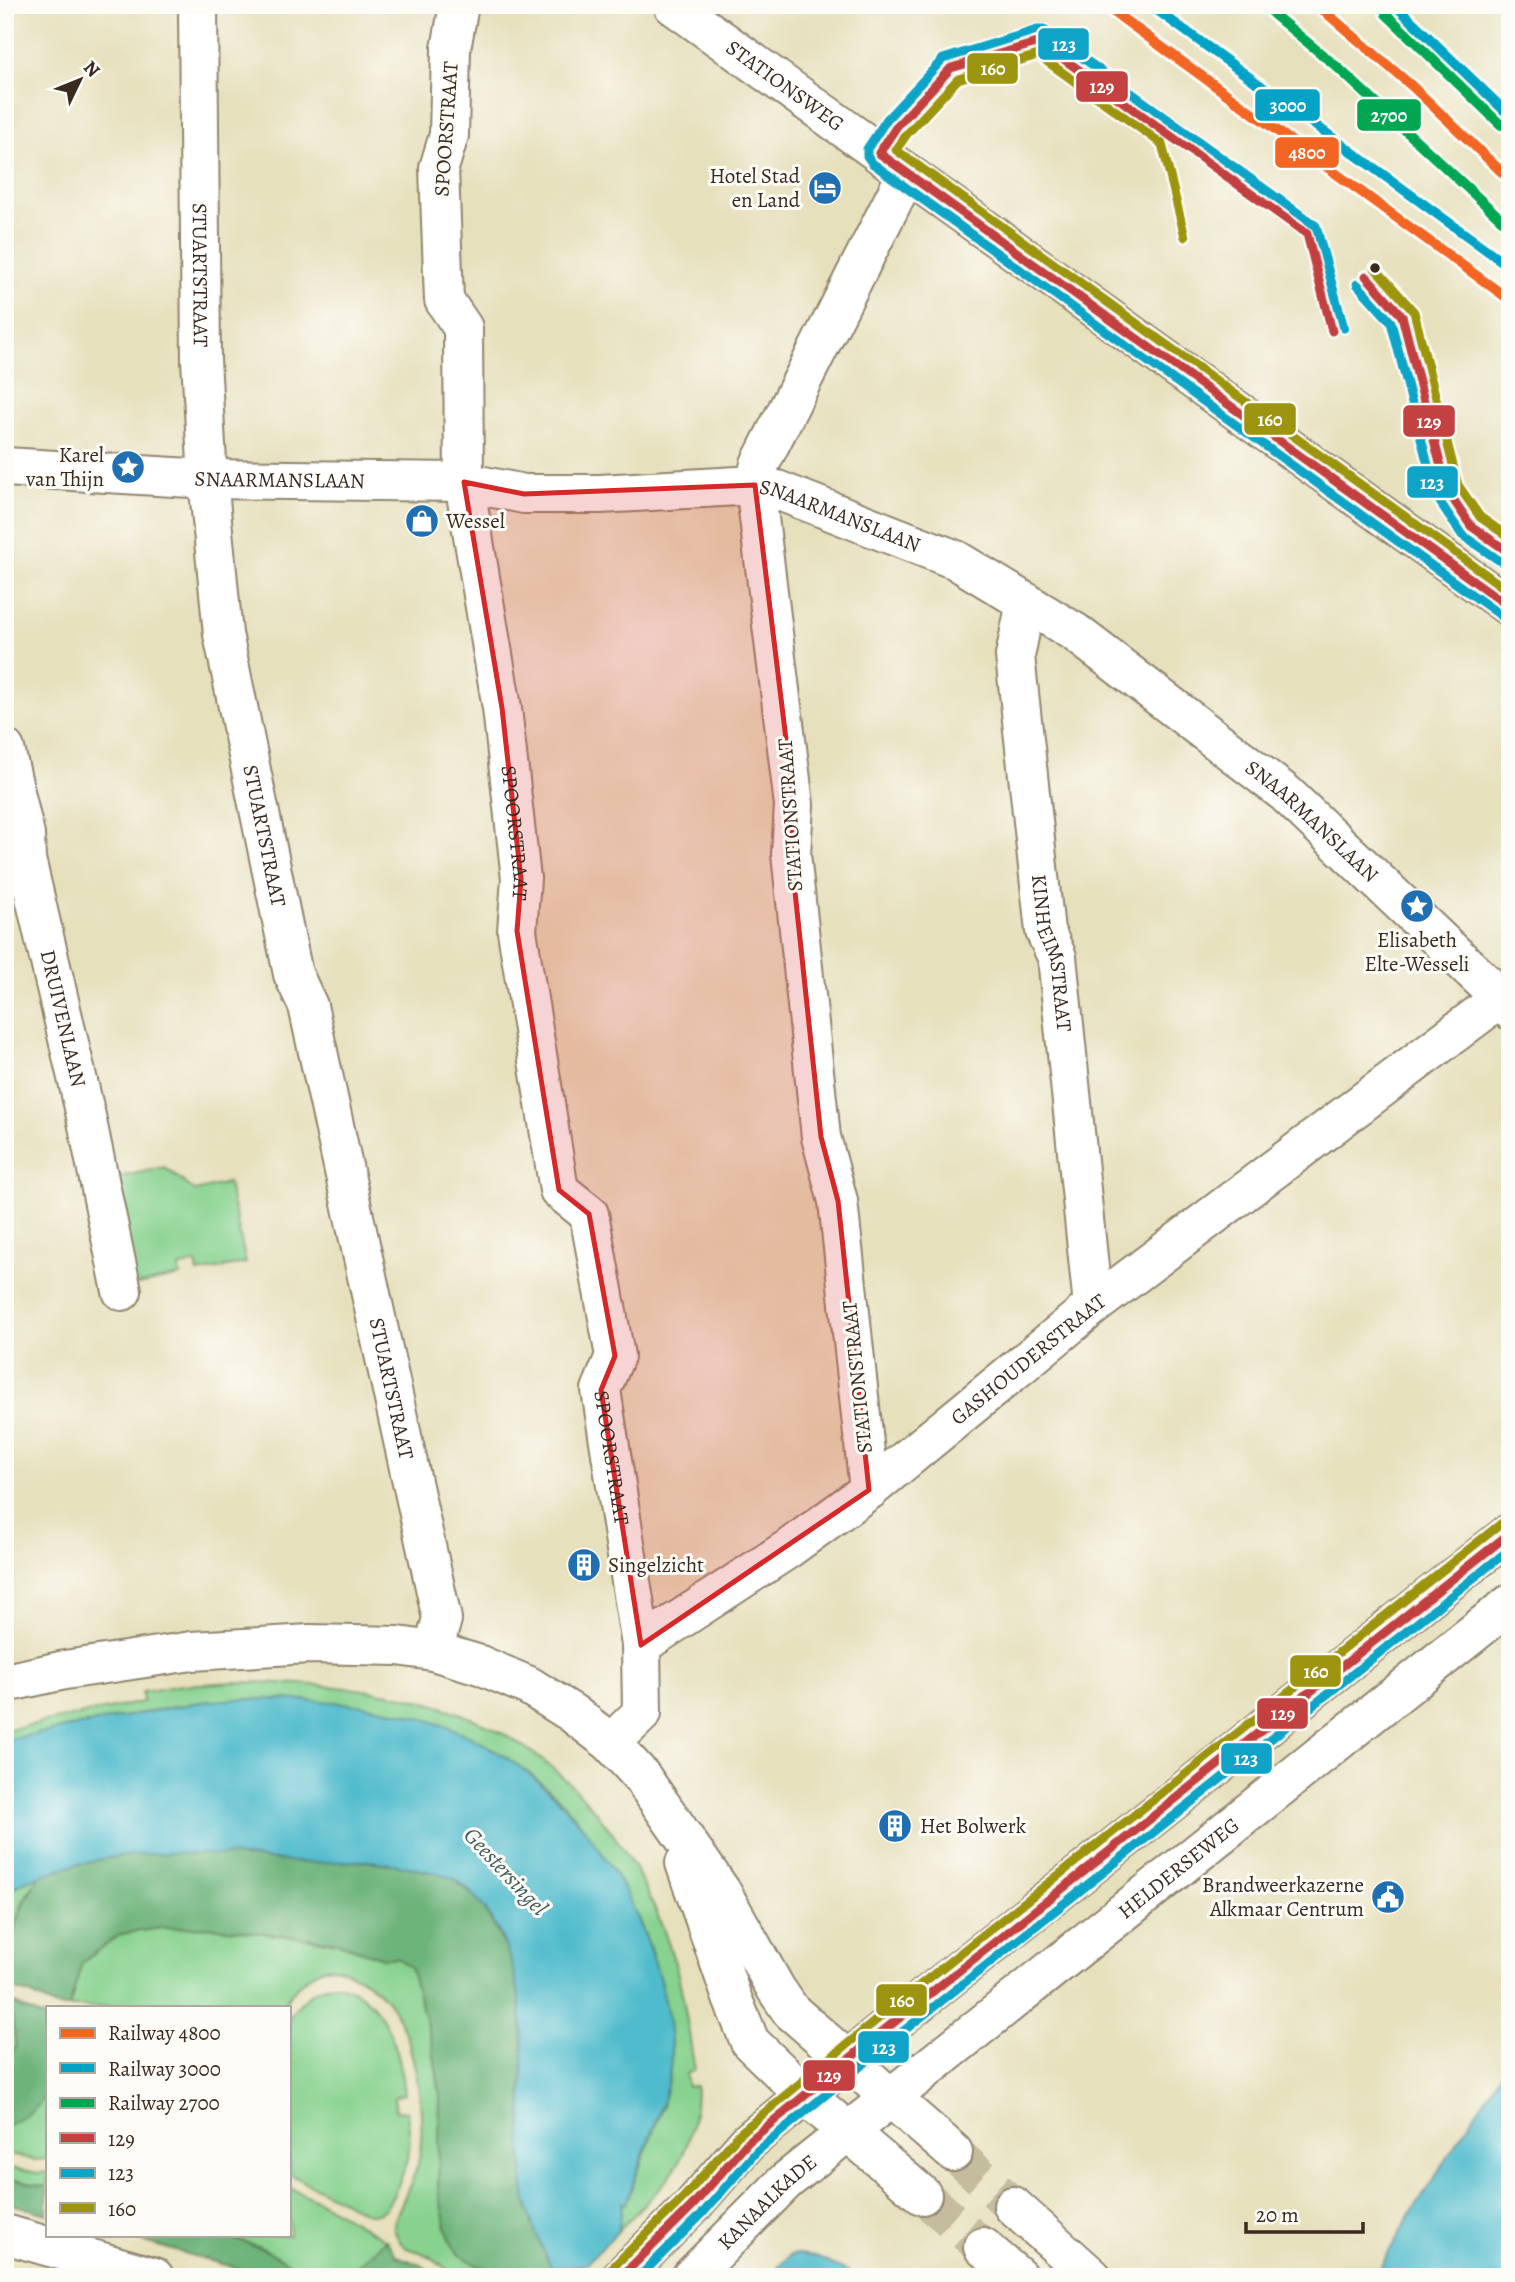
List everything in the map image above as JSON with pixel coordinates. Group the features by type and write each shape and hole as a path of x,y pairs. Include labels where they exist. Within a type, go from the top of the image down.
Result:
{"street":[{"name":"STUARTSTRAAT","path":"198,5 201,360 208,479 223,634 293,974 308,1006 442,1619 433,1651"},
{"name":"SPOORSTRAAT","path":"459,5 451,49 449,135 439,168 444,300 463,328 464,482 502,708 521,879 517,931 559,1190 589,1214 615,1356 601,1390 641,1645"},
{"name":"STATIONSWEG","path":"673,5 1510,607"},
{"name":"STATIONSTRAAT","path":"869,1489 838,1201 821,1137 791,854 794,805 755,485 760,464 907,173"},
{"name":"SNAARMANSLAAN","path":"5,467 208,479 464,482 524,494 600,494 755,485 777,490 956,560 1076,633 1285,793 1505,1004"},
{"name":"KINHEIMSTRAAT","path":"1026,602 1015,656 1045,931 1057,957 1093,1306"},
{"name":"DRUIVENLAAN","path":"5,749 25,835 16,862 86,1116 122,1290"},
{"name":"GASHOUDERSTRAAT","path":"641,1645 788,1549 869,1489 1093,1306 1505,1004"},
{"path":"632,2265 694,2204 748,2142 1510,1533"},
{"name":"HELDERSEWEG","path":"849,2132 1510,1604"},
{"path":"5,1683 65,1670 192,1651 358,1644 433,1651 480,1665 530,1686 611,1743 641,1776 721,1891 791,2011 953,2152"},
{"path":"611,1743 642,1713 641,1645"},
{"path":"668,1814 750,2042 806,2096 922,2195"},
{"name":"KANAALKADE","path":"691,2277 786,2181 849,2132"},
{"path":"1013,2206 1092,2277"},
{"path":"5,2234 155,2277"},
{"path":"983,2247 1018,2277"}],"highlighted area":[{"path":"464,482 524,494 755,485 794,805 791,854 821,1137 838,1201 869,1490 641,1645 601,1390 615,1356 589,1214 559,1190 517,931 521,879 502,708"}],"green space":[{"path":"164,1167 195,1191 228,1183 246,1263 198,1273 196,1263 179,1268 180,1276 128,1287 107,1180"},
{"path":"237,1682 307,1684 377,1692 422,1701 469,1717 511,1739 549,1765 582,1797 612,1832 637,1872 657,1914 674,1960 684,2001 695,2070 686,2074 688,2087 696,2086 691,2133 676,2167 652,2197 619,2230 622,2203 626,2203 663,2105 661,1985 644,1933 614,1871 578,1820 559,1798 533,1776 494,1750 428,1721 394,1711 341,1703 282,1699 200,1702 5,1740 5,1730 143,1702 142,1692 181,1685"},
{"path":"143,1853 212,1853 303,1862 365,1861 403,1865 453,1878 480,1902 505,1946 515,1971 524,2037 523,2175 526,2201 540,2244 554,2271 542,2275 498,2275 459,2255 449,2239 438,2191 440,2094 432,2043 410,1967 398,1958 383,1958 336,1942 212,1927 161,1928 120,1934 82,1963 69,2006 54,2006 30,1994 5,1987 7,1956 13,1928 40,1875 90,1861"},
{"path":"40,1875 22,1903 5,1957 5,1891"},
{"path":"212,1927 336,1942 383,1958 398,1958 410,1967 432,2043 440,2094 438,2191 449,2239 520,2276 542,2275 582,2266 572,2277 454,2277 434,2259 401,2244 394,2223 418,2164 421,2127 418,2084 408,2043 393,2009 378,1991 358,1977 334,1967 324,1968 307,1977 281,2006 69,2006 81,1963 120,1934 161,1928"},
{"path":"332,1984 350,1989 364,1997 386,2024 399,2058 405,2093 394,2097 396,2111 407,2112 410,2141 408,2156 391,2199 383,2210 374,2214 368,2214 290,2175 290,2017 307,1996"},
{"path":"5,2001 10,2002 16,2046 10,2055 5,2057"},
{"path":"10,2002 46,2019 46,2094 24,2117 5,2126 5,2057 10,2055 16,2046"},
{"path":"46,2092 46,2159 34,2160 5,2154 5,2126 18,2120"},
{"path":"5,2167 46,2172 46,2187 5,2178"},
{"path":"5,2178 46,2187 46,2214 5,2202"},
{"path":"290,2188 317,2200 386,2240 347,2275 321,2277 302,2271 258,2246 224,2236 290,2236"},
{"path":"124,2236 223,2237 256,2246 321,2277 267,2277"},
{"path":"386,2240 397,2256 421,2265 438,2277 338,2277 347,2275"}],"water":[{"name":"Geestersingel","path":"240,1699 317,1701 374,1707 434,1722 472,1738 508,1758 540,1783 569,1811 617,1877 636,1914 656,1965 669,2022 670,2067 659,2111 626,2204 622,2203 619,2230 587,2263 552,2268 533,2226 526,2200 522,2164 523,2054 517,1983 506,1948 489,1915 473,1894 458,1881 403,1866 372,1862 304,1863 183,1853 112,1857 77,1864 41,1875 5,1891 5,1740 200,1702"},
{"path":"1510,2060 1510,2277 1375,2277 1410,2215"},
{"path":"790,2255 816,2257 860,2277 769,2277"}],"tunnel":[{"path":"953,2152 1013,2206"},
{"path":"922,2195 983,2247"}],"rail line":[{"name":"4800","path":"1104,5 1510,300"},
{"name":"3000","path":"1150,5 1510,267"},
{"name":"4800","path":"1317,5 1413,87 1510,180"},
{"name":"3000","path":"1395,5 1510,116"},
{"name":"2700","path":"1273,14 1336,66 1502,220"},
{"name":"2700","path":"1386,14 1501,125"}],"transit line":[{"name":"123","path":"1344,328 1316,226 1044,30 943,59 887,119 867,149 867,156 872,163 1503,617"},
{"name":"129","path":"1332,331 1307,234 1040,42 951,68 897,126 879,153 1510,607"},
{"name":"160","path":"1185,237 1162,144 1038,55 958,79 907,134 896,150 1510,592"},
{"name":"160","path":"1375,268 1414,312 1458,485 1480,517 1510,538"},
{"name":"129","path":"1366,276 1402,316 1447,490 1471,526 1510,553"},
{"name":"123","path":"1357,284 1391,322 1436,496 1462,535 1503,563"},
{"name":"160","path":"612,2268 684,2197 740,2133 885,2013 1502,1523"},
{"name":"129","path":"621,2277 693,2205 748,2142 893,2023 1510,1533"},
{"name":"123","path":"639,2277 702,2214 757,2151 901,2033 1510,1549"}],"place":[{"name":"Hotel Stad en Land","path":"825,188"},
{"name":"Karel van Thijn","path":"128,467"},
{"name":"Wessel","path":"422,521"},
{"name":"Elisabeth Elte-Wesseli","path":"1417,906"},
{"name":"Singelzicht","path":"584,1565"},
{"name":"Het Bolwerk","path":"895,1826"},
{"name":"Brandweerkazerne Alkmaar Centrum","path":"1388,1897"}]}
